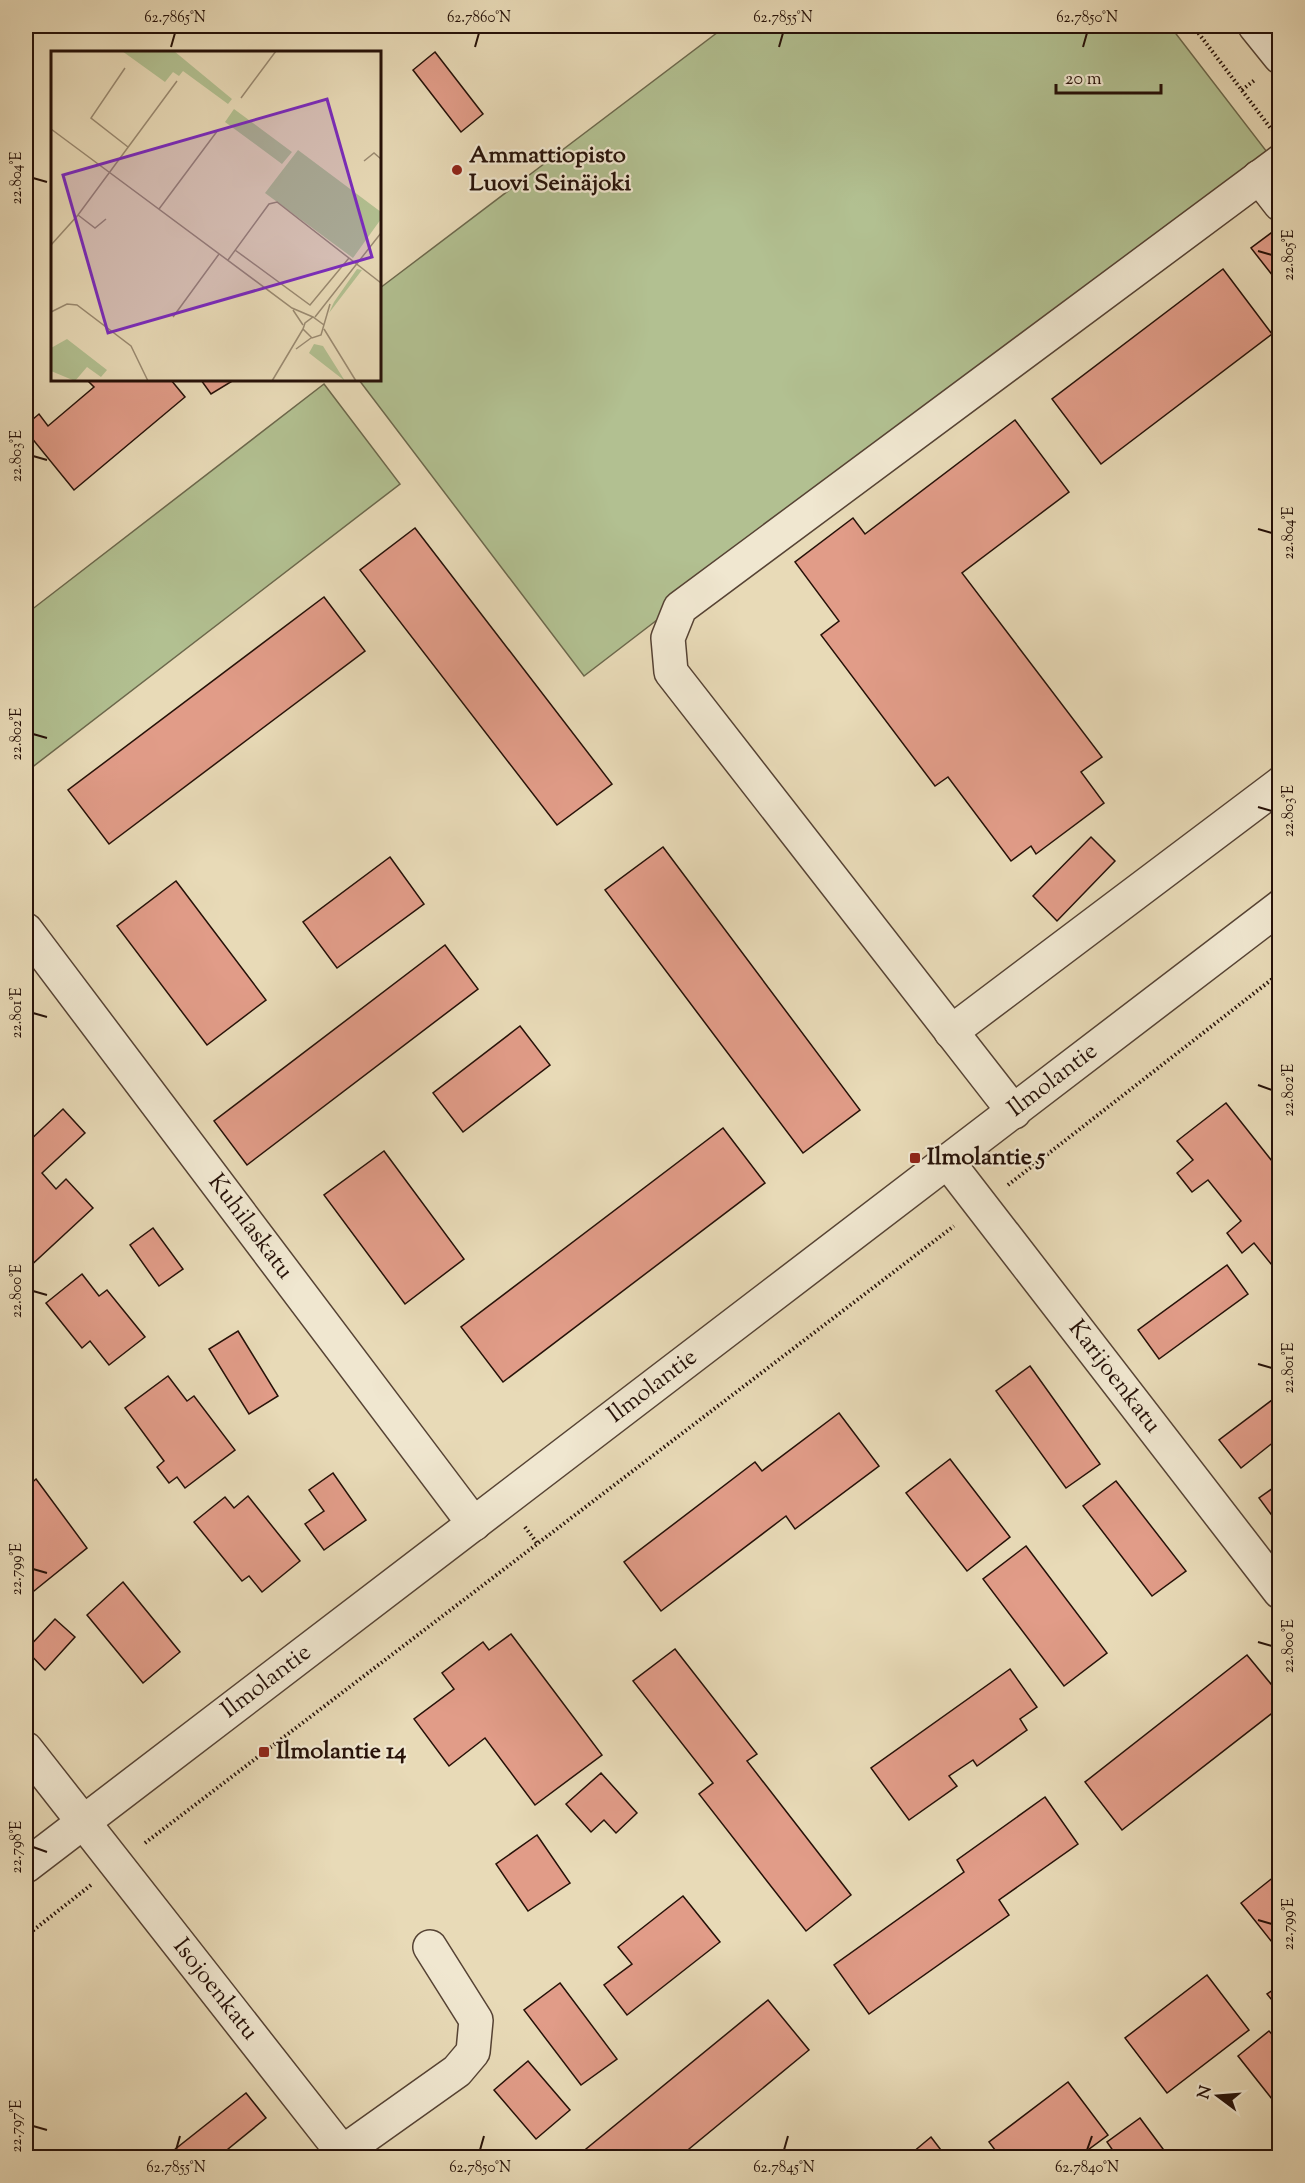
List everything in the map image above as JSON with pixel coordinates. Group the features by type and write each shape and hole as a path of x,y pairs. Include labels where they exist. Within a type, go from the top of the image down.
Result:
{"street":[{"path":"1255,26 1280,57"},
{"path":"1014,1112 671,672 668,638 680,608 1270,157 1280,204"},
{"path":"951,1032 1280,784"},
{"name":"Ilmolantie","path":"26,1866 1280,907"},
{"name":"Kuhilaskatu","path":"26,930 474,1524"},
{"name":"Karijoenkatu","path":"947,1161 1280,1592"},
{"name":"Isojoenkatu","path":"26,1749 345,2155"},
{"path":"345,2155 457,2072 473,2052 476,2020 430,1947"}],"path":[{"path":"1192,26 1270,157"},
{"path":"26,1936 981,1206 1280,973"}],"green space":[{"path":"726,26 1170,26 1267,152 584,676 360,381 381,381 381,287"},
{"path":"324,384 400,484 26,772 26,614"}],"building":[{"path":"435,52 483,114 461,132 413,70"},
{"path":"1280,227 1280,285 1251,248"},
{"path":"1223,269 1272,334 1101,464 1052,399"},
{"path":"88,381 172,381 185,397 74,490 26,431 26,425 39,414 48,426 94,387"},
{"path":"202,381 232,381 211,394"},
{"path":"1015,420 1069,492 962,573 1102,757 1081,772 1104,803 1036,854 1031,846 1011,861 948,777 935,786 821,635 839,621 795,562 853,518 865,534"},
{"path":"415,528 612,784 557,825 360,570"},
{"path":"324,597 365,651 109,844 68,790"},
{"path":"1091,837 1115,861 1057,921 1033,896"},
{"path":"663,847 860,1110 803,1153 605,890"},
{"path":"390,857 424,904 337,968 303,922"},
{"path":"176,881 266,1000 207,1045 117,926"},
{"path":"445,945 478,989 247,1165 214,1121"},
{"path":"520,1026 550,1065 463,1132 433,1093"},
{"path":"1226,1103 1280,1171 1280,1275 1254,1243 1242,1253 1227,1233 1241,1221 1208,1180 1192,1192 1177,1173 1193,1160 1177,1141"},
{"path":"63,1109 85,1133 42,1173 56,1189 66,1179 93,1208 26,1270 26,1144"},
{"path":"723,1128 765,1183 503,1382 461,1327"},
{"path":"384,1151 464,1259 405,1304 324,1195"},
{"path":"153,1228 183,1269 159,1286 130,1245"},
{"path":"1227,1265 1248,1294 1159,1359 1138,1330"},
{"path":"82,1274 99,1296 107,1290 145,1337 109,1365 90,1341 82,1348 46,1303"},
{"path":"238,1331 278,1396 249,1414 209,1349"},
{"path":"1030,1366 1100,1464 1066,1488 996,1391"},
{"path":"168,1376 187,1401 194,1396 235,1450 185,1488 177,1477 169,1483 157,1467 164,1461 125,1408"},
{"path":"1280,1394 1280,1437 1241,1468 1219,1440"},
{"path":"839,1413 879,1466 795,1529 786,1516 661,1611 624,1562 755,1462 762,1471"},
{"path":"950,1459 1010,1537 967,1571 906,1493"},
{"path":"333,1473 366,1520 324,1550 305,1524 324,1511 309,1490"},
{"path":"36,1479 87,1548 34,1591 26,1581 26,1488"},
{"path":"1116,1481 1186,1571 1152,1596 1083,1506"},
{"path":"1280,1483 1280,1524 1279,1525 1259,1498"},
{"path":"248,1496 300,1561 262,1592 249,1576 242,1581 194,1522 225,1497 234,1508"},
{"path":"1026,1546 1107,1653 1064,1686 983,1579"},
{"path":"123,1582 180,1652 143,1683 87,1615"},
{"path":"55,1619 75,1637 45,1670 26,1650"},
{"path":"511,1634 602,1755 535,1805 485,1738 449,1766 414,1719 454,1689 442,1673 483,1642 489,1650"},
{"path":"675,1649 757,1754 747,1761 851,1895 806,1931 699,1794 713,1783 633,1681"},
{"path":"1247,1655 1280,1695 1280,1707 1122,1830 1085,1782"},
{"path":"1010,1669 1037,1707 1020,1719 1027,1730 977,1766 973,1760 949,1776 957,1786 909,1820 871,1768"},
{"path":"601,1773 637,1813 616,1833 604,1820 591,1832 566,1804"},
{"path":"1045,1797 1078,1844 999,1900 1009,1915 869,2014 834,1965 964,1872 957,1860"},
{"path":"537,1835 570,1883 528,1911 496,1864"},
{"path":"1280,1872 1280,1951 1279,1951 1241,1903"},
{"path":"683,1896 720,1942 627,2015 604,1985 632,1964 618,1947"},
{"path":"1207,1975 1249,2030 1167,2093 1125,2038"},
{"path":"560,1983 617,2059 581,2085 524,2010"},
{"path":"1280,1985 1280,2010 1267,1994"},
{"path":"768,2000 809,2050 678,2158 575,2158"},
{"path":"1269,2031 1280,2043 1280,2101 1276,2104 1238,2056"},
{"path":"528,2061 570,2110 536,2139 494,2090"},
{"path":"1068,2082 1108,2135 1077,2158 1001,2158 989,2142"},
{"path":"246,2093 266,2118 217,2158 164,2158"},
{"path":"1140,2118 1169,2158 1118,2158 1107,2142"},
{"path":"931,2137 947,2158 906,2158"}],"place":[{"name":"Ammattiopisto Luovi Seinäjoki","path":"457,170"},
{"name":"Ilmolantie 5","path":"915,1158"},
{"name":"Ilmolantie 14","path":"264,1752"}]}
